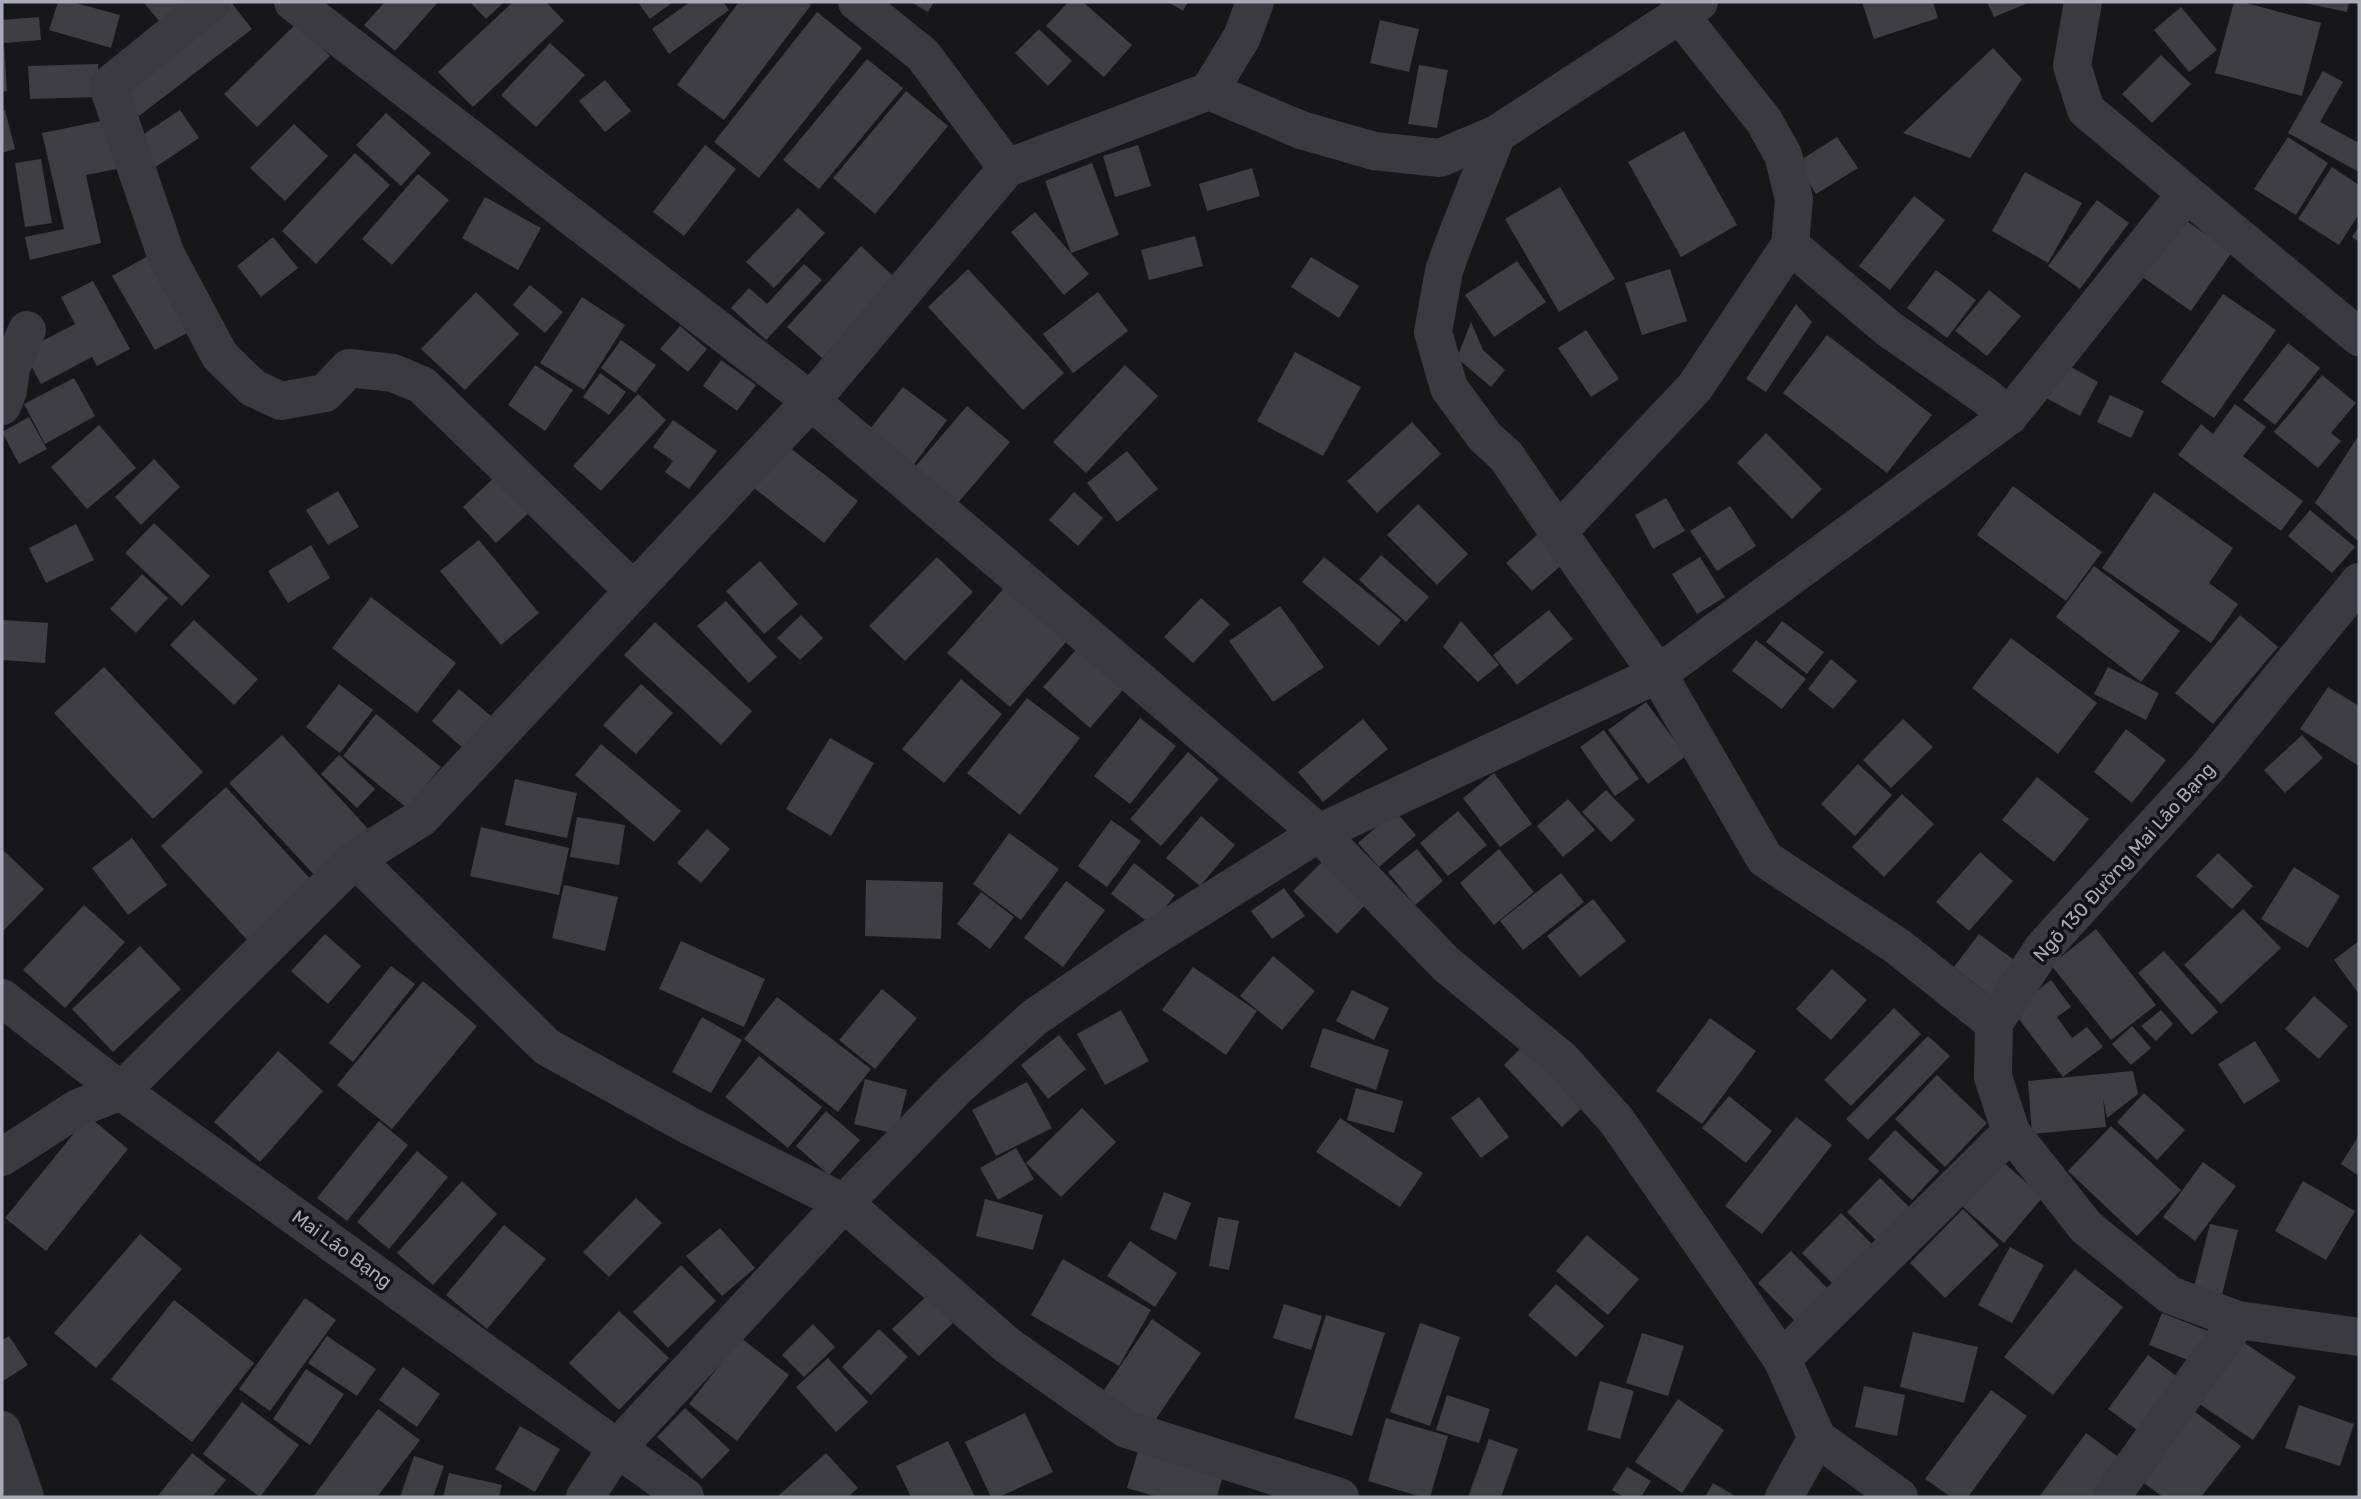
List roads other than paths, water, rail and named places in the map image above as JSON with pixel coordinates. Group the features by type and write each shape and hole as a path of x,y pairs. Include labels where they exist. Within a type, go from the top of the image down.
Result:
{"street":[{"path":"212,2 108,86 166,254 220,356 253,388 281,401 325,393 349,368 393,373 422,385 633,590"},
{"path":"293,2 811,401 1319,833 1446,964 1562,1060 1616,1120 1782,1359 1818,1438 1899,1497"},
{"path":"857,2 923,55 1007,169"},
{"path":"2,1157 78,1108 121,1091 355,859 421,818 811,401 1007,169 1209,91 1242,37 1255,2"},
{"path":"2083,2 2072,66 2086,110 2359,337"},
{"path":"1209,91 1301,130 1374,151 1440,159 1497,134 1690,8 1764,121 1783,155 1794,199 1790,245 1695,387 1558,532"},
{"path":"1497,134 1444,271 1433,332 1449,388 1485,436 1506,456 1658,674 1765,859 1897,946 1994,1023 1993,1077 2011,1132 2086,1227 2170,1295 2238,1320 2359,1337"},
{"path":"585,1497 617,1448 844,1203 955,1088 1035,1017 1136,948 1319,833 1658,674 2009,416 2186,194"},
{"path":"1790,245 1889,329 1985,396 2009,416"},
{"path":"2,406 8,391 11,368 27,330"},
{"name":"Ngõ 130 Đường Mai Lão Bạng","path":"1994,1023 2043,948 2210,765 2359,582"},
{"path":"355,859 547,1047 690,1126 844,1203 1007,1345 1126,1429 1340,1497"},
{"name":"Mai Lão Bạng","path":"2,998 121,1091 685,1497"},
{"path":"1782,1359 2011,1132"},
{"path":"2110,1497 2238,1320"},
{"path":"2,1430 25,1497"},
{"path":"1784,1497 1818,1438"}]}
